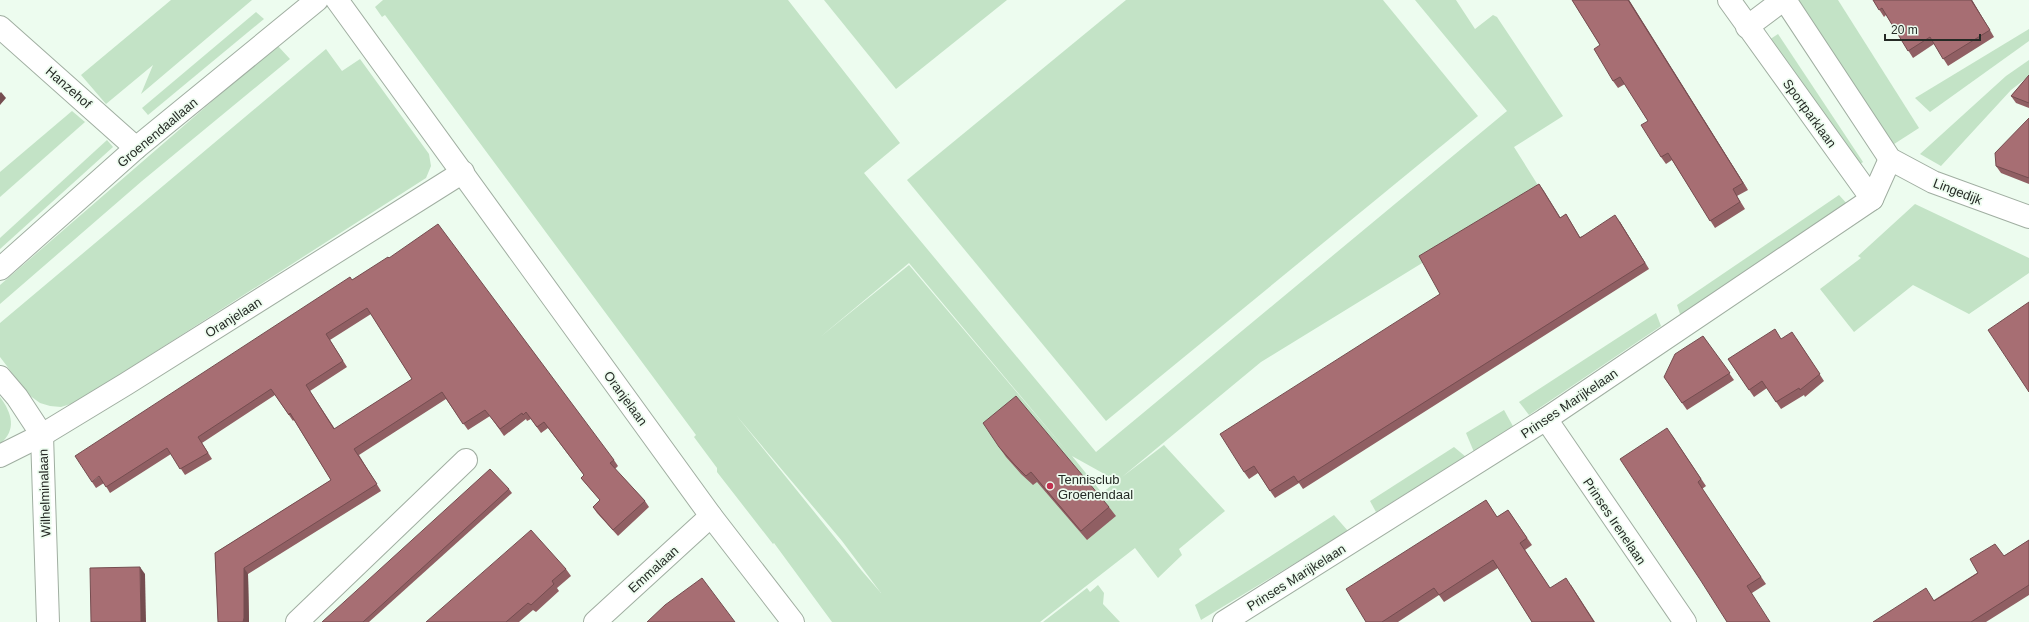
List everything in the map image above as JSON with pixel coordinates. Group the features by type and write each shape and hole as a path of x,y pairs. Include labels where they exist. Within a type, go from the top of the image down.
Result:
{"street":[{"name":"Groenendaallaan","path":"0,269 136,148 318,0"},
{"name":"Oranjelaan","path":"337,0 711,516 793,622"},
{"name":"Sportparklaan","path":"1729,0 1872,199"},
{"path":"1747,27 1784,0 1890,159 1872,199"},
{"name":"Hanzehof","path":"0,27 109,122 136,148"},
{"name":"Lingedijk","path":"1890,159 1933,182 2029,217"},
{"name":"Oranjelaan","path":"0,456 42,435 463,172"},
{"name":"Prinses Marijkelaan","path":"1224,622 1546,419 1872,199"},
{"name":"Wilhelminalaan","path":"0,377 17,397 42,435 48,622"},
{"name":"Prinses Irenelaan","path":"1546,419 1685,622"},
{"path":"297,622 466,460"},
{"name":"Emmalaan","path":"595,622 711,516"}],"green space":[{"path":"171,0 252,0 141,94 153,65 106,104 81,75"},
{"path":"383,0 788,0 900,143 864,173 1096,452 1507,111 1415,0 1456,0 1475,29 1493,15 1497,17 1563,116 1514,147 1541,190 1261,362 1122,477 1164,445 1225,511 1179,549 1182,555 1158,578 1135,548 1040,622 832,622 774,543 773,544 717,472 717,468 694,437 696,435 385,15 382,17 375,7","holes":["909,263 1070,455 909,265 819,338","736,415 842,541 881,593","1072,456 1117,481 1102,493"]},
{"path":"824,0 1007,0 896,89"},
{"path":"1126,0 1383,0 1478,116 1106,421 907,180"},
{"path":"1797,0 1838,0 1919,128 1891,146"},
{"path":"256,12 264,19 148,115 142,108"},
{"path":"2029,29 2029,41 1930,112 1915,98"},
{"path":"1778,34 1863,162 1854,169 1763,44"},
{"path":"277,45 290,59 142,181 0,304 0,285"},
{"path":"326,49 342,71 360,59 429,154 431,166 426,178 77,402 61,407 50,406 40,403 29,395 0,357 0,323"},
{"path":"2029,60 2029,76 2011,90 1941,166 1920,154 2006,76"},
{"path":"72,111 85,122 0,197 0,172"},
{"path":"107,140 113,147 0,249 0,238"},
{"path":"1839,195 1849,206 1681,317 1677,305"},
{"path":"1915,204 2029,258 2029,273 1969,314 1913,285 1854,332 1820,289 1861,258 1858,256"},
{"path":"1656,313 1661,326 1529,415 1519,402"},
{"path":"0,397 10,415 11,427 9,433 0,444"},
{"path":"1504,410 1514,428 1474,452 1466,433"},
{"path":"1454,447 1466,457 1376,512 1370,501"},
{"path":"1334,515 1348,531 1201,620 1195,605"},
{"path":"1098,585 1104,593 1103,604 1120,622 1043,622 1087,588 1090,592"}],"building":[{"path":"1572,0 1628,0 1743,183 1733,189 1740,202 1710,221 1668,153 1661,157 1641,125 1648,121 1620,77 1613,81 1594,49 1600,45"},
{"path":"1873,0 1971,0 1990,30 1943,59 1930,37 1908,51 1882,8 1879,10"},
{"path":"2029,75 2029,103 2011,96"},
{"path":"2029,118 2029,178 1996,166 1995,153"},
{"path":"1539,184 1560,218 1566,214 1580,238 1615,215 1645,263 1298,482 1294,476 1270,491 1254,466 1244,472 1220,434 1440,294 1419,256"},
{"path":"438,224 614,460 610,463 645,501 613,530 593,507 600,500 581,478 584,475 544,422 537,427 526,412 523,415 522,413 500,429 485,410 463,424 442,392 354,449 377,484 244,568 243,622 218,622 215,553 331,480 290,413 289,415 271,389 198,437 208,453 180,469 167,448 106,487 99,476 92,482 75,456 350,277 352,280 388,257 389,258","holes":["367,308 412,379 334,429 306,385 343,361 326,334"]},
{"path":"2029,302 2029,392 1988,330"},
{"path":"1775,329 1781,339 1792,332 1820,374 1800,390 1799,388 1776,402 1762,381 1749,390 1728,359"},
{"path":"1703,336 1730,373 1682,403 1664,377 1675,354"},
{"path":"1016,396 1109,507 1081,531 1031,472 1026,476 1014,464 999,447 983,423"},
{"path":"1667,428 1701,479 1698,482 1761,577 1747,586 1770,622 1727,622 1620,459"},
{"path":"490,469 509,489 363,622 322,622"},
{"path":"1486,500 1497,517 1508,510 1527,538 1520,543 1550,588 1566,578 1594,622 1532,622 1493,560 1439,595 1434,588 1382,622 1366,622 1346,589"},
{"path":"531,530 566,569 552,581 554,584 531,605 528,603 506,622 426,622"},
{"path":"2029,540 2029,585 1971,622 1873,622 1926,588 1934,601 1978,573 1970,559 1995,544 2004,556"},
{"path":"140,567 141,622 91,622 90,568"},
{"path":"702,578 735,622 647,622 665,605"}],"place":[{"name":"Tennisclub Groenendaal","path":"1050,486"}]}
